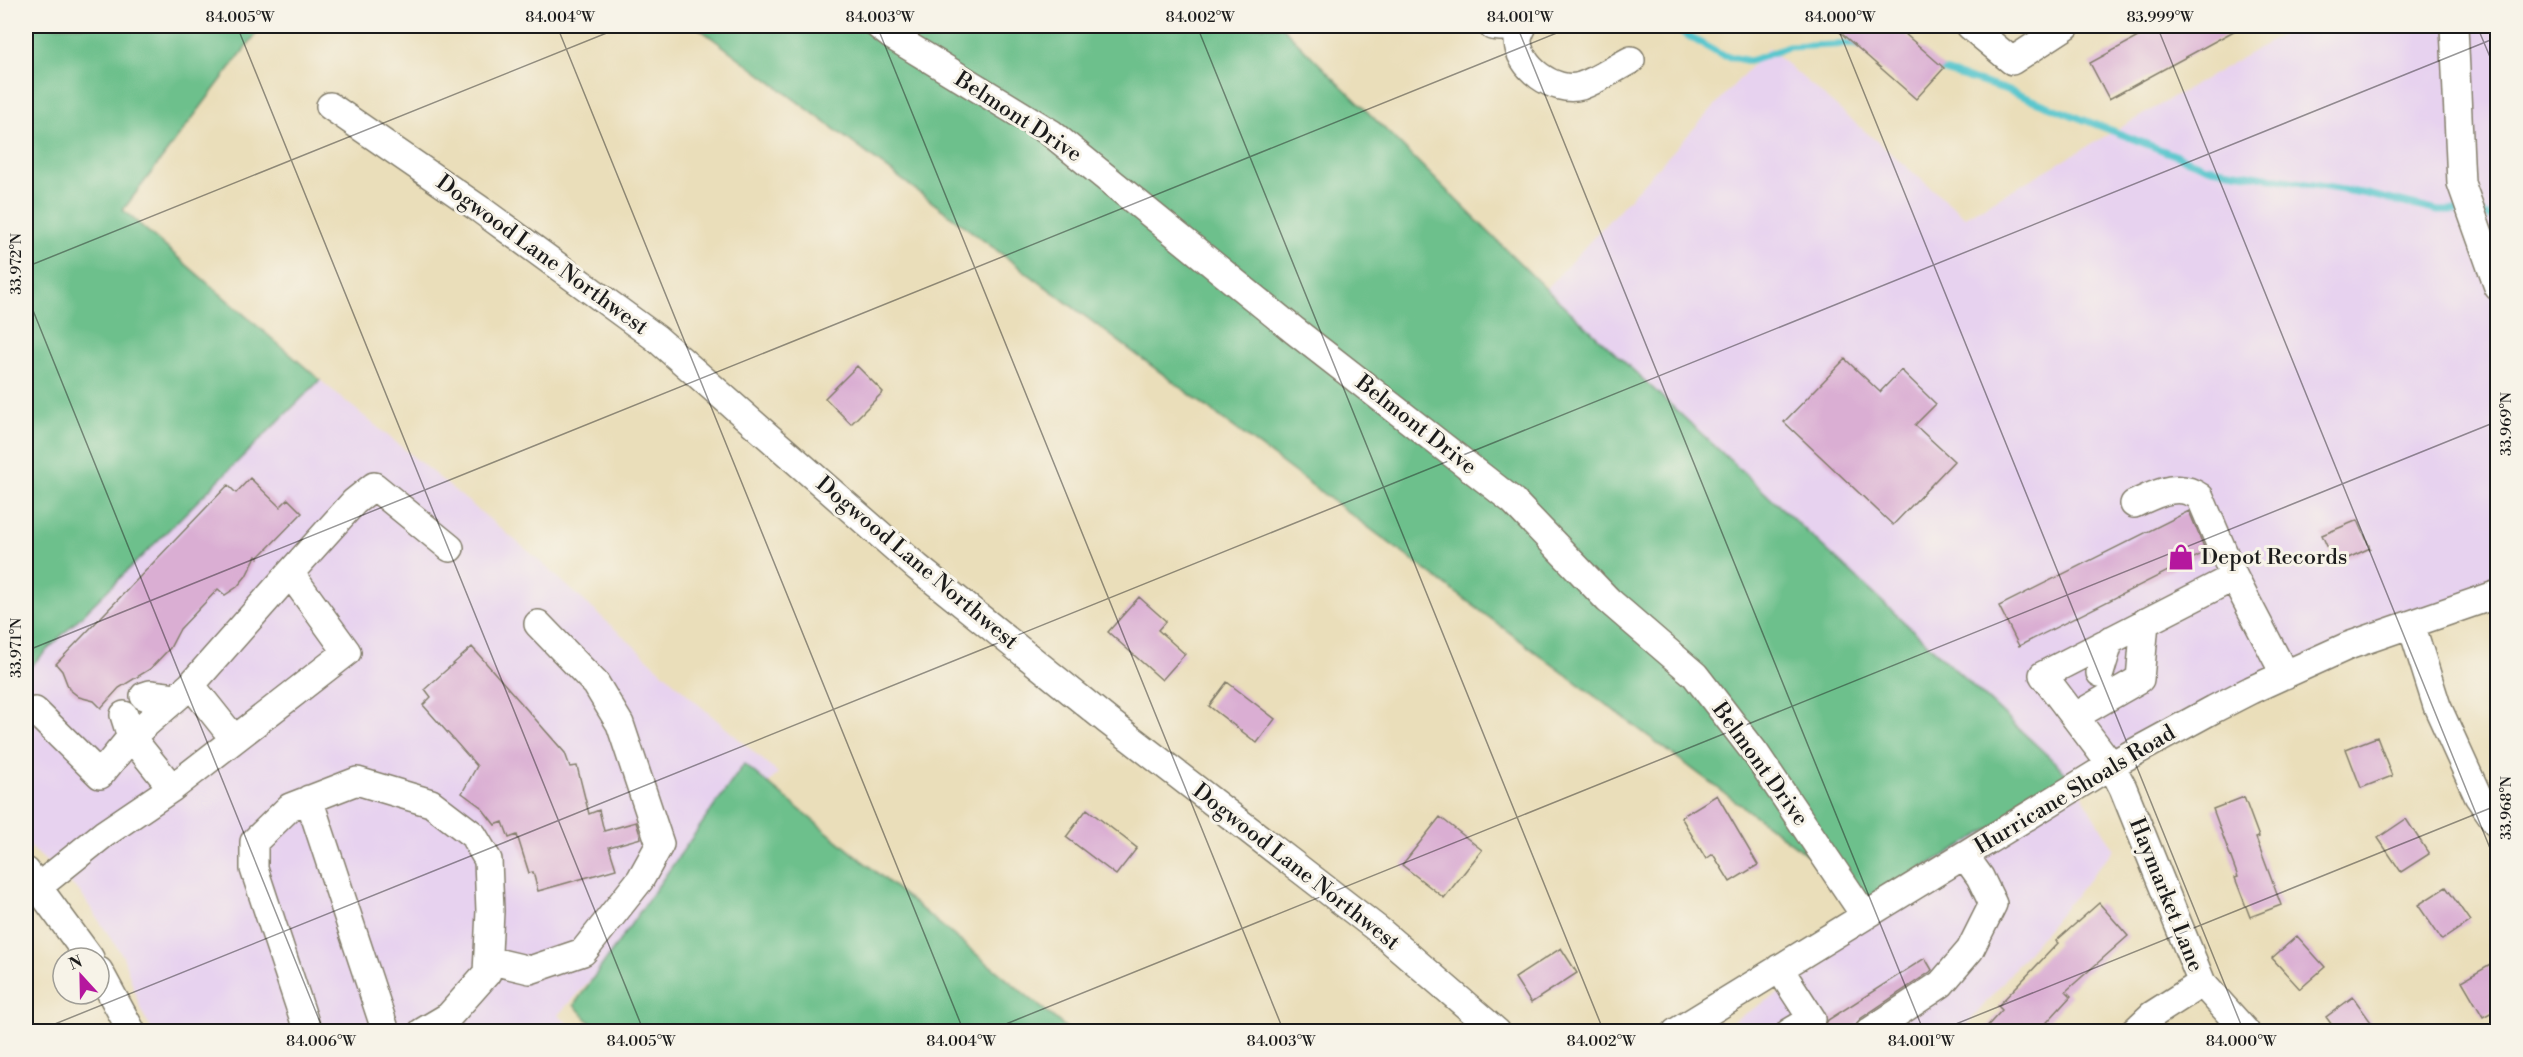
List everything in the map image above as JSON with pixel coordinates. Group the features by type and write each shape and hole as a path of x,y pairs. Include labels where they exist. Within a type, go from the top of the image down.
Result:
{"street":[{"name":"Belmont Drive","path":"879,26 1050,133 1304,338 1513,501 1608,600 1695,675 1756,754 1865,916"},
{"path":"1492,26 1522,26 1518,37 1523,58 1533,71 1548,82 1568,88 1581,86 1631,60"},
{"path":"1970,26 2013,61 2066,26"},
{"path":"2454,26 2461,183 2498,287"},
{"name":"Dogwood Lane Northwest","path":"330,106 481,210 656,338 917,567 1101,715 1380,931 1497,1032"},
{"path":"35,711 100,775 127,726 184,691 354,502 374,486 450,549"},
{"path":"2134,504 2165,489 2190,490 2200,497 2234,577 2285,675"},
{"path":"81,946 32,879 172,788 347,652 290,573"},
{"path":"2090,701 2110,640 2234,577"},
{"name":"Hurricane Shoals Road","path":"1676,1032 2111,765 2251,690 2348,646 2498,594"},
{"path":"2090,701 2139,679 2145,622"},
{"path":"488,960 530,970 583,952 640,880 660,844 620,724 596,684 538,624"},
{"path":"2411,624 2437,706 2478,796 2498,825"},
{"name":"Haymarket Lane","path":"2110,640 2043,675 2090,701 2111,765 2123,788 2202,983 2152,1015 2134,1032"},
{"path":"144,696 184,691 234,739"},
{"path":"127,726 172,788"},
{"path":"308,1032 254,868 254,842 290,807 357,781 431,802 473,835 488,860 490,911 487,973 449,1016 423,1032"},
{"path":"309,799 386,1032"},
{"path":"1869,1032 1941,984 1970,950 1993,904 1980,877 1965,856"},
{"path":"1779,968 1807,1027"},
{"path":"2202,983 2246,1032"},
{"path":"111,993 132,1032"}],"shaded area":[{"path":"2297,26 2497,26 2497,599 2113,757 2074,781 2114,849 1962,1031 1716,1031 1820,969 1867,900 2073,780 1546,289 1768,48 1965,217"},
{"path":"320,380 533,555 778,773 558,1015 577,1031 152,1031 141,1010 123,956 79,891 26,843 26,664"}],"green space":[{"path":"26,26 262,26 123,210 320,380 26,671"},
{"path":"696,26 1281,26 1546,289 2074,780 1868,900"},
{"path":"744,764 1070,1031 598,1031 574,1005"}],"building":[{"path":"1833,26 1896,26 1944,68 1916,99"},
{"path":"2158,26 2243,26 2109,99 2090,63"},
{"path":"1845,359 1880,392 1901,370 1936,404 1915,425 1954,461 1893,525 1784,422"},
{"path":"857,366 883,392 851,424 825,398"},
{"path":"250,478 280,507 288,499 302,513 258,558 256,556 246,576 237,587 225,595 218,589 180,629 170,648 150,669 119,688 101,708 94,701 79,697 69,689 62,671 56,664 228,485 236,493"},
{"path":"2189,511 2206,552 2019,646 1999,606"},
{"path":"2358,520 2370,548 2335,564 2322,535"},
{"path":"1139,597 1166,621 1158,630 1185,654 1162,680 1108,632"},
{"path":"472,647 565,753 570,767 577,766 589,814 599,810 604,831 636,822 641,838 609,847 616,869 538,891 533,872 529,873 517,835 509,838 503,822 495,825 481,807 462,793 477,766 423,705 431,697 425,689"},
{"path":"1227,682 1275,719 1257,743 1209,706"},
{"path":"2377,737 2392,776 2361,788 2346,749"},
{"path":"1717,795 1758,865 1730,882 1713,854 1706,859 1681,817"},
{"path":"2244,797 2259,837 2256,838 2281,905 2250,917 2213,809"},
{"path":"1087,809 1137,848 1116,875 1066,837"},
{"path":"1440,817 1482,850 1444,898 1402,865"},
{"path":"2406,819 2429,854 2401,872 2378,838"},
{"path":"2446,887 2470,921 2442,940 2418,905"},
{"path":"2099,903 2128,936 2066,991 2071,996 2038,1032 1982,1032 2002,1010 1998,1006 2058,943 2056,941"},
{"path":"2297,936 2325,967 2300,989 2272,958"},
{"path":"1561,948 1577,973 1531,1003 1515,978"},
{"path":"1925,958 1932,970 1930,972 1860,1019 1850,1032 1821,1032 1828,1020"},
{"path":"2492,964 2498,975 2498,1009 2483,1017 2462,981"},
{"path":"2353,997 2378,1032 2337,1032 2326,1017"}],"waterway":[{"path":"1671,26 1721,55 1750,61 1788,47 1853,44 1864,48"},
{"path":"1935,68 2004,89 2206,167 2367,194 2438,211 2466,211"},
{"path":"2480,214 2498,218"}],"place":[{"name":"Depot Records","path":"2181,557"}]}
